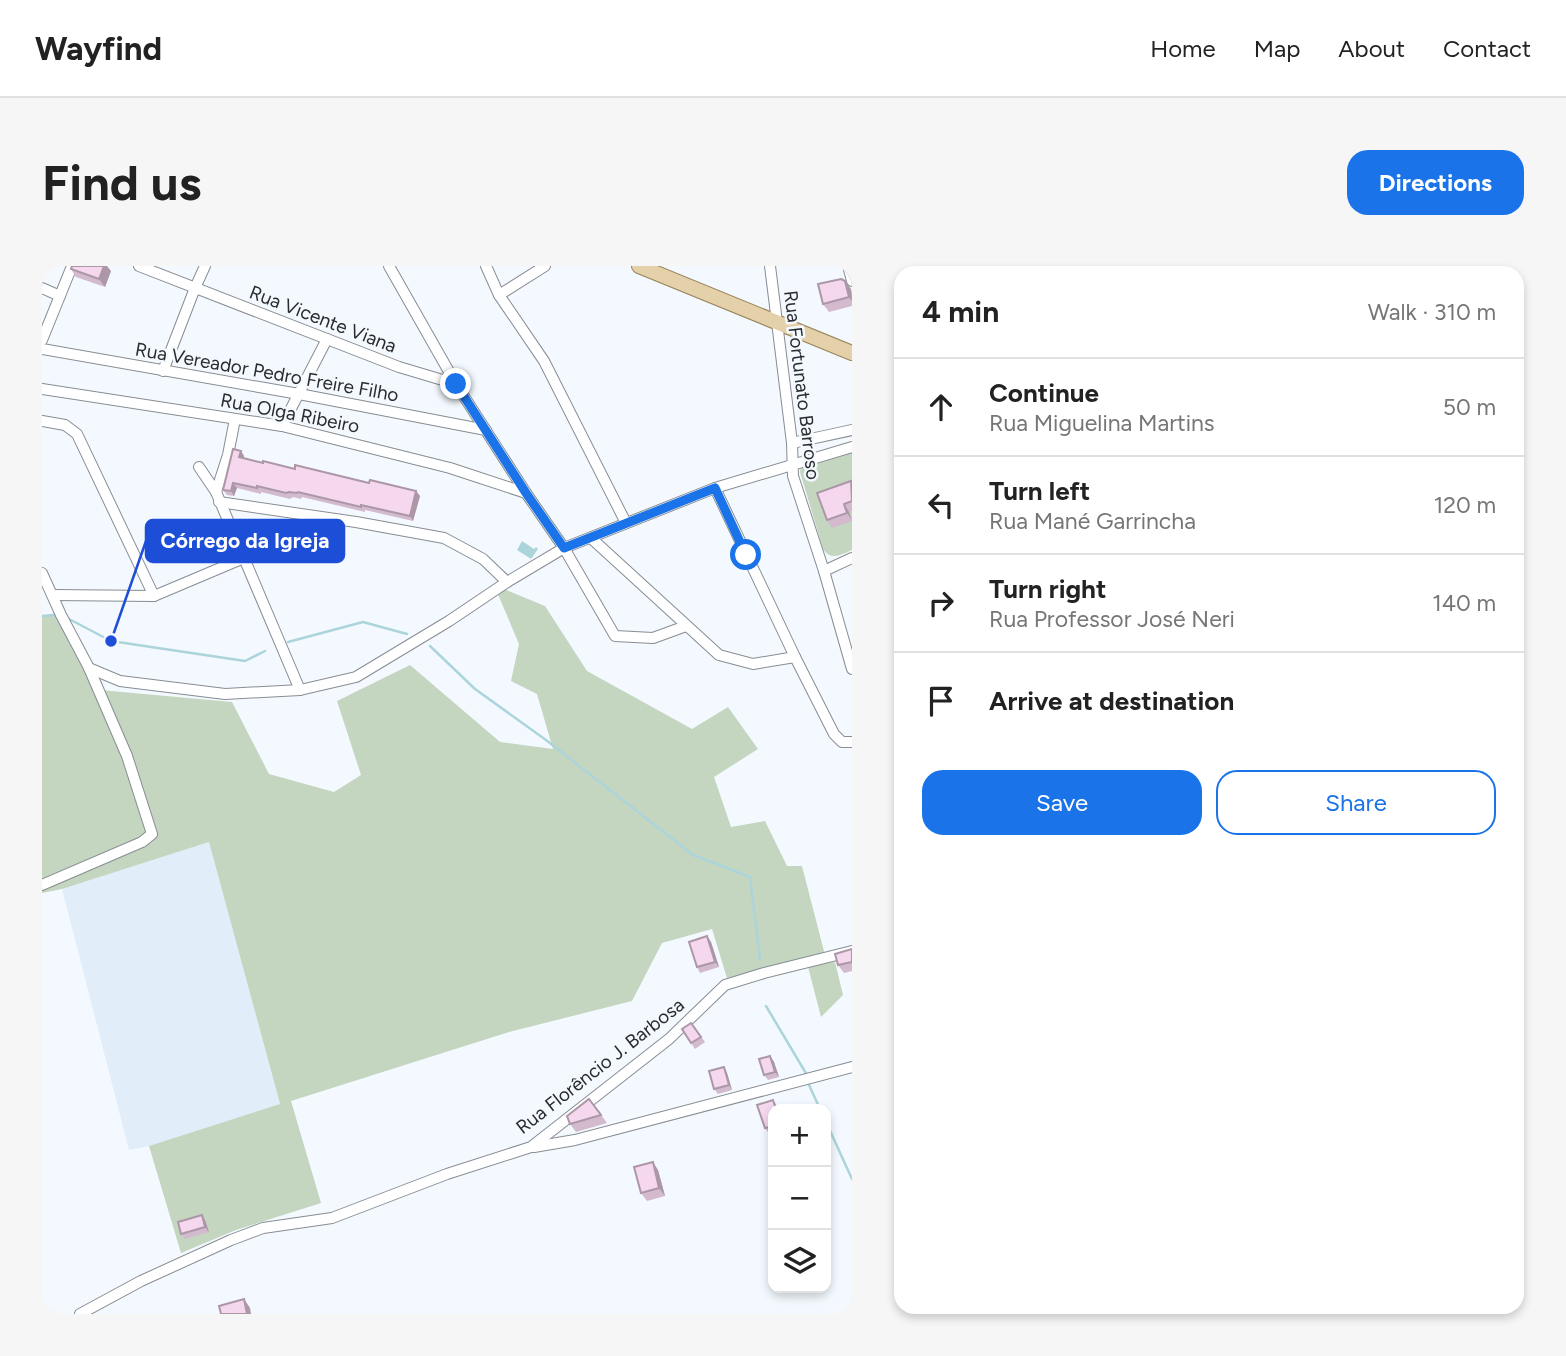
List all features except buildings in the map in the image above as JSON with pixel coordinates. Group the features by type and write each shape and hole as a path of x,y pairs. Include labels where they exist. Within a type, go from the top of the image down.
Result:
{"main road":[{"path":"639,266 852,353"}],"street":[{"path":"42,340 72,266"},
{"name":"Rua Vicente Viana","path":"139,266 399,367 456,384"},
{"path":"163,371 205,266"},
{"path":"389,266 456,384 564,548 615,636 653,638 686,626"},
{"path":"486,266 499,295 544,361 626,523"},
{"path":"499,295 545,266"},
{"name":"Rua Fortunato Barroso","path":"769,266 792,443 793,476 852,669"},
{"path":"848,266 852,281"},
{"path":"42,288 60,296"},
{"path":"282,426 327,339"},
{"name":"Rua Vereador Pedro Freire Filho","path":"42,349 486,430"},
{"name":"Rua Olga Ribeiro","path":"42,389 282,426 450,468 526,493"},
{"path":"218,497 235,419"},
{"path":"42,421 65,425 77,434 154,596"},
{"path":"792,443 852,430"},
{"path":"89,668 120,681 225,694 300,690 356,677 564,548 715,488 852,447"},
{"path":"199,467 218,497 300,690"},
{"path":"715,488 834,734 842,742 852,742"},
{"path":"218,497 444,538 483,559 507,582"},
{"path":"591,538 719,655 753,664 795,657"},
{"path":"54,595 154,596 244,558"},
{"path":"824,571 852,558"},
{"path":"42,573 89,668 127,756 152,834 142,842 42,885"},
{"name":"Rua Florêncio J. Barbosa","path":"80,1314 141,1282 262,1228 332,1218 447,1174 531,1147 669,1039 725,985 852,951"},
{"path":"531,1147 575,1140 852,1067"}],"shaded area":[{"path":"209,842 280,1105 129,1150 62,889"}],"green space":[{"path":"852,451 852,550 833,556 823,549 800,472 801,467"},
{"path":"494,585 545,606 587,671 692,729 728,707 758,749 714,777 731,827 765,821 787,866 802,866 827,963 835,962 843,995 821,1017 806,959 727,978 712,929 662,943 632,1001 509,1032 291,1101 321,1203 236,1230 181,1253 149,1146 280,1104 209,842 42,893 42,616 56,613 100,690 232,702 269,774 334,792 361,775 337,701 410,665 500,742 553,749 537,694 511,681 519,644"}],"water":[{"path":"522,541 538,549 531,559 517,550"}],"waterway":[{"path":"42,616 56,615"},
{"path":"69,619 111,641 245,661 265,651"},
{"path":"288,642 363,622 407,634"},
{"path":"430,646 475,689 546,740 693,855 750,877 760,959"},
{"path":"766,1006 807,1075"},
{"path":"809,1085 818,1104"},
{"path":"831,1133 852,1179"}],"place":[{"name":"Córrego da Igreja","path":"111,641"}],"route":[{"path":"456,384 564,548 715,488 746,555"}]}
